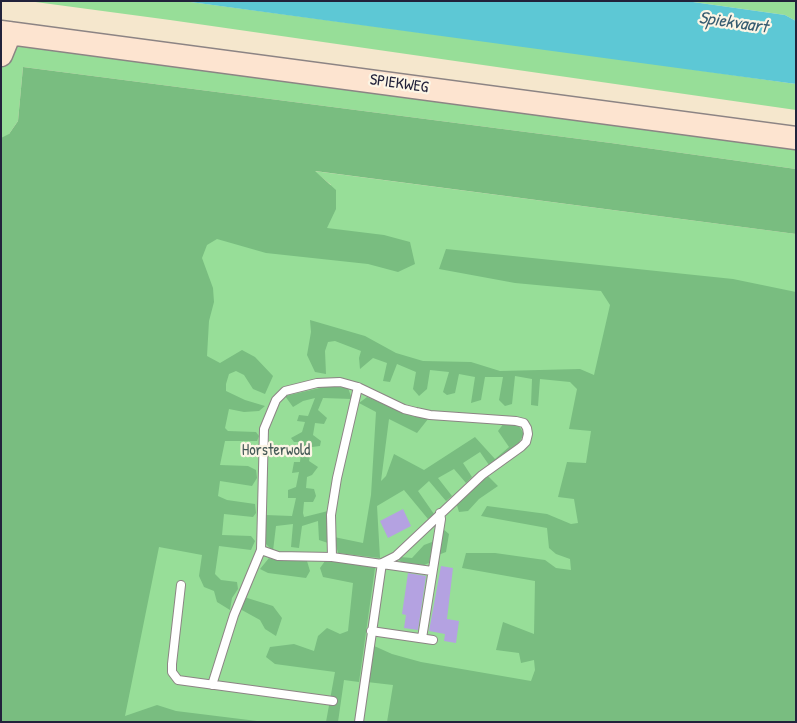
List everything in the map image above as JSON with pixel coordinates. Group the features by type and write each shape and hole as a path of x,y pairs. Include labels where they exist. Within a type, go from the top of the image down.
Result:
{"main road":[{"path":"1,55 6,32"},
{"name":"SPIEKWEG","path":"6,32 796,138"}],"lane":[{"path":"212,685 234,615 261,550 264,429 276,400 284,391 317,384 340,382 358,387 404,409 416,412 524,423 528,434 526,442 521,447 482,475 396,556 382,563"},
{"path":"332,557 333,506 358,387"},
{"path":"422,638 440,513"},
{"path":"261,550 278,556 332,557 432,571"},
{"path":"359,722 382,563"},
{"path":"181,585 172,672 178,680 333,701"},
{"path":"371,631 433,640"}],"green space":[{"path":"28,1 183,1 796,84 796,110 170,20"},
{"path":"686,1 796,1 796,21 785,15"},
{"name":"Horsterwold","path":"26,43 796,146 796,169 611,143 23,67 18,121 9,134 331,185 314,171 796,234 796,722 1,722 1,67 3,59 11,49"},
{"path":"23,67 611,143 796,169 796,234 315,171 336,190 336,209 327,228 384,235 410,242 415,264 398,272 368,264 266,253 217,239 207,245 202,258 213,288 214,302 209,321 207,356 220,363 242,350 255,357 273,376 265,394 253,389 244,375 236,371 229,374 226,384 226,391 245,400 265,406 259,411 244,412 229,409 225,428 228,431 256,432 259,436 257,441 225,441 220,465 248,466 256,470 257,478 252,486 220,481 218,496 227,500 255,504 256,513 253,517 224,514 222,535 251,536 255,541 251,550 219,546 215,574 221,580 237,582 238,589 232,598 230,610 217,602 214,591 204,587 199,576 202,555 159,547 125,716 157,705 176,711 265,722 1,722 1,138 9,134 18,121"},
{"path":"446,249 733,279 796,292 796,722 387,722 393,685 367,682 372,645 392,654 421,662 531,681 535,670 534,660 521,663 519,653 496,650 503,622 534,634 535,581 462,568 466,553 495,553 545,560 556,568 571,570 570,559 556,554 549,548 547,528 481,516 487,506 547,514 571,524 578,523 574,499 558,497 567,462 586,463 591,431 569,429 577,389 570,382 540,379 538,406 531,405 532,379 515,376 512,404 505,406 499,400 503,377 485,377 481,400 471,403 475,377 459,374 455,393 447,395 443,392 449,372 430,370 427,389 419,396 413,389 416,372 397,364 390,382 383,381 387,363 373,358 360,369 359,358 361,351 335,341 328,342 325,351 326,374 315,372 307,355 311,332 310,320 365,336 396,353 423,361 471,362 500,371 580,369 594,375 610,305 601,291 515,283 439,269"},
{"path":"329,386 348,388 352,399 323,398 318,410 327,418 324,424 315,423 313,435 321,441 320,446 312,447 309,461 318,467 312,475 307,477 306,488 314,489 316,496 313,502 304,502 303,513 304,517 328,511 328,543 319,540 318,521 302,526 299,548 291,547 293,524 276,526 273,551 264,542 265,515 292,516 296,498 288,498 288,490 296,487 299,472 292,473 294,462 300,462 302,442 294,442 291,438 302,432 305,422 297,421 299,415 308,416 315,398 303,401 293,407 285,396"},
{"path":"367,397 407,414 428,419 417,433 389,419 381,481 386,476 394,454 424,470 475,437 495,459 509,447 498,431 504,423 519,426 524,434 518,444 489,465 480,452 463,463 472,477 466,483 454,469 438,478 452,496 446,501 429,481 418,491 434,514 428,519 404,490 377,506 380,558 338,553 334,537 363,543 371,495 376,412 359,403"},
{"path":"487,475 498,486 479,499 468,511 459,512 456,502"},
{"path":"443,529 449,534 446,552 438,555"},
{"path":"434,537 429,563 424,565 401,562 399,560 400,557 412,558 424,545 432,542"},
{"path":"269,558 280,561 307,561 310,571 306,578 268,573 260,569"},
{"path":"325,561 370,565 375,568 359,682 344,680 338,722 326,722 335,672 275,664 266,657 270,647 294,644 314,651 318,636 327,628 340,634 348,631 353,583 323,577 320,568"},
{"path":"244,597 273,606 282,618 276,636 265,629 260,620 240,609"}],"water":[{"name":"Spiekvaart","path":"183,1 686,1 785,15 796,21 796,84"}],"building":[{"path":"403,509 411,526 388,538 380,521"},
{"path":"441,566 453,568 447,619 459,621 456,643 444,641 445,634 429,631"},
{"path":"408,573 426,576 418,630 404,628 406,615 402,614"}]}
